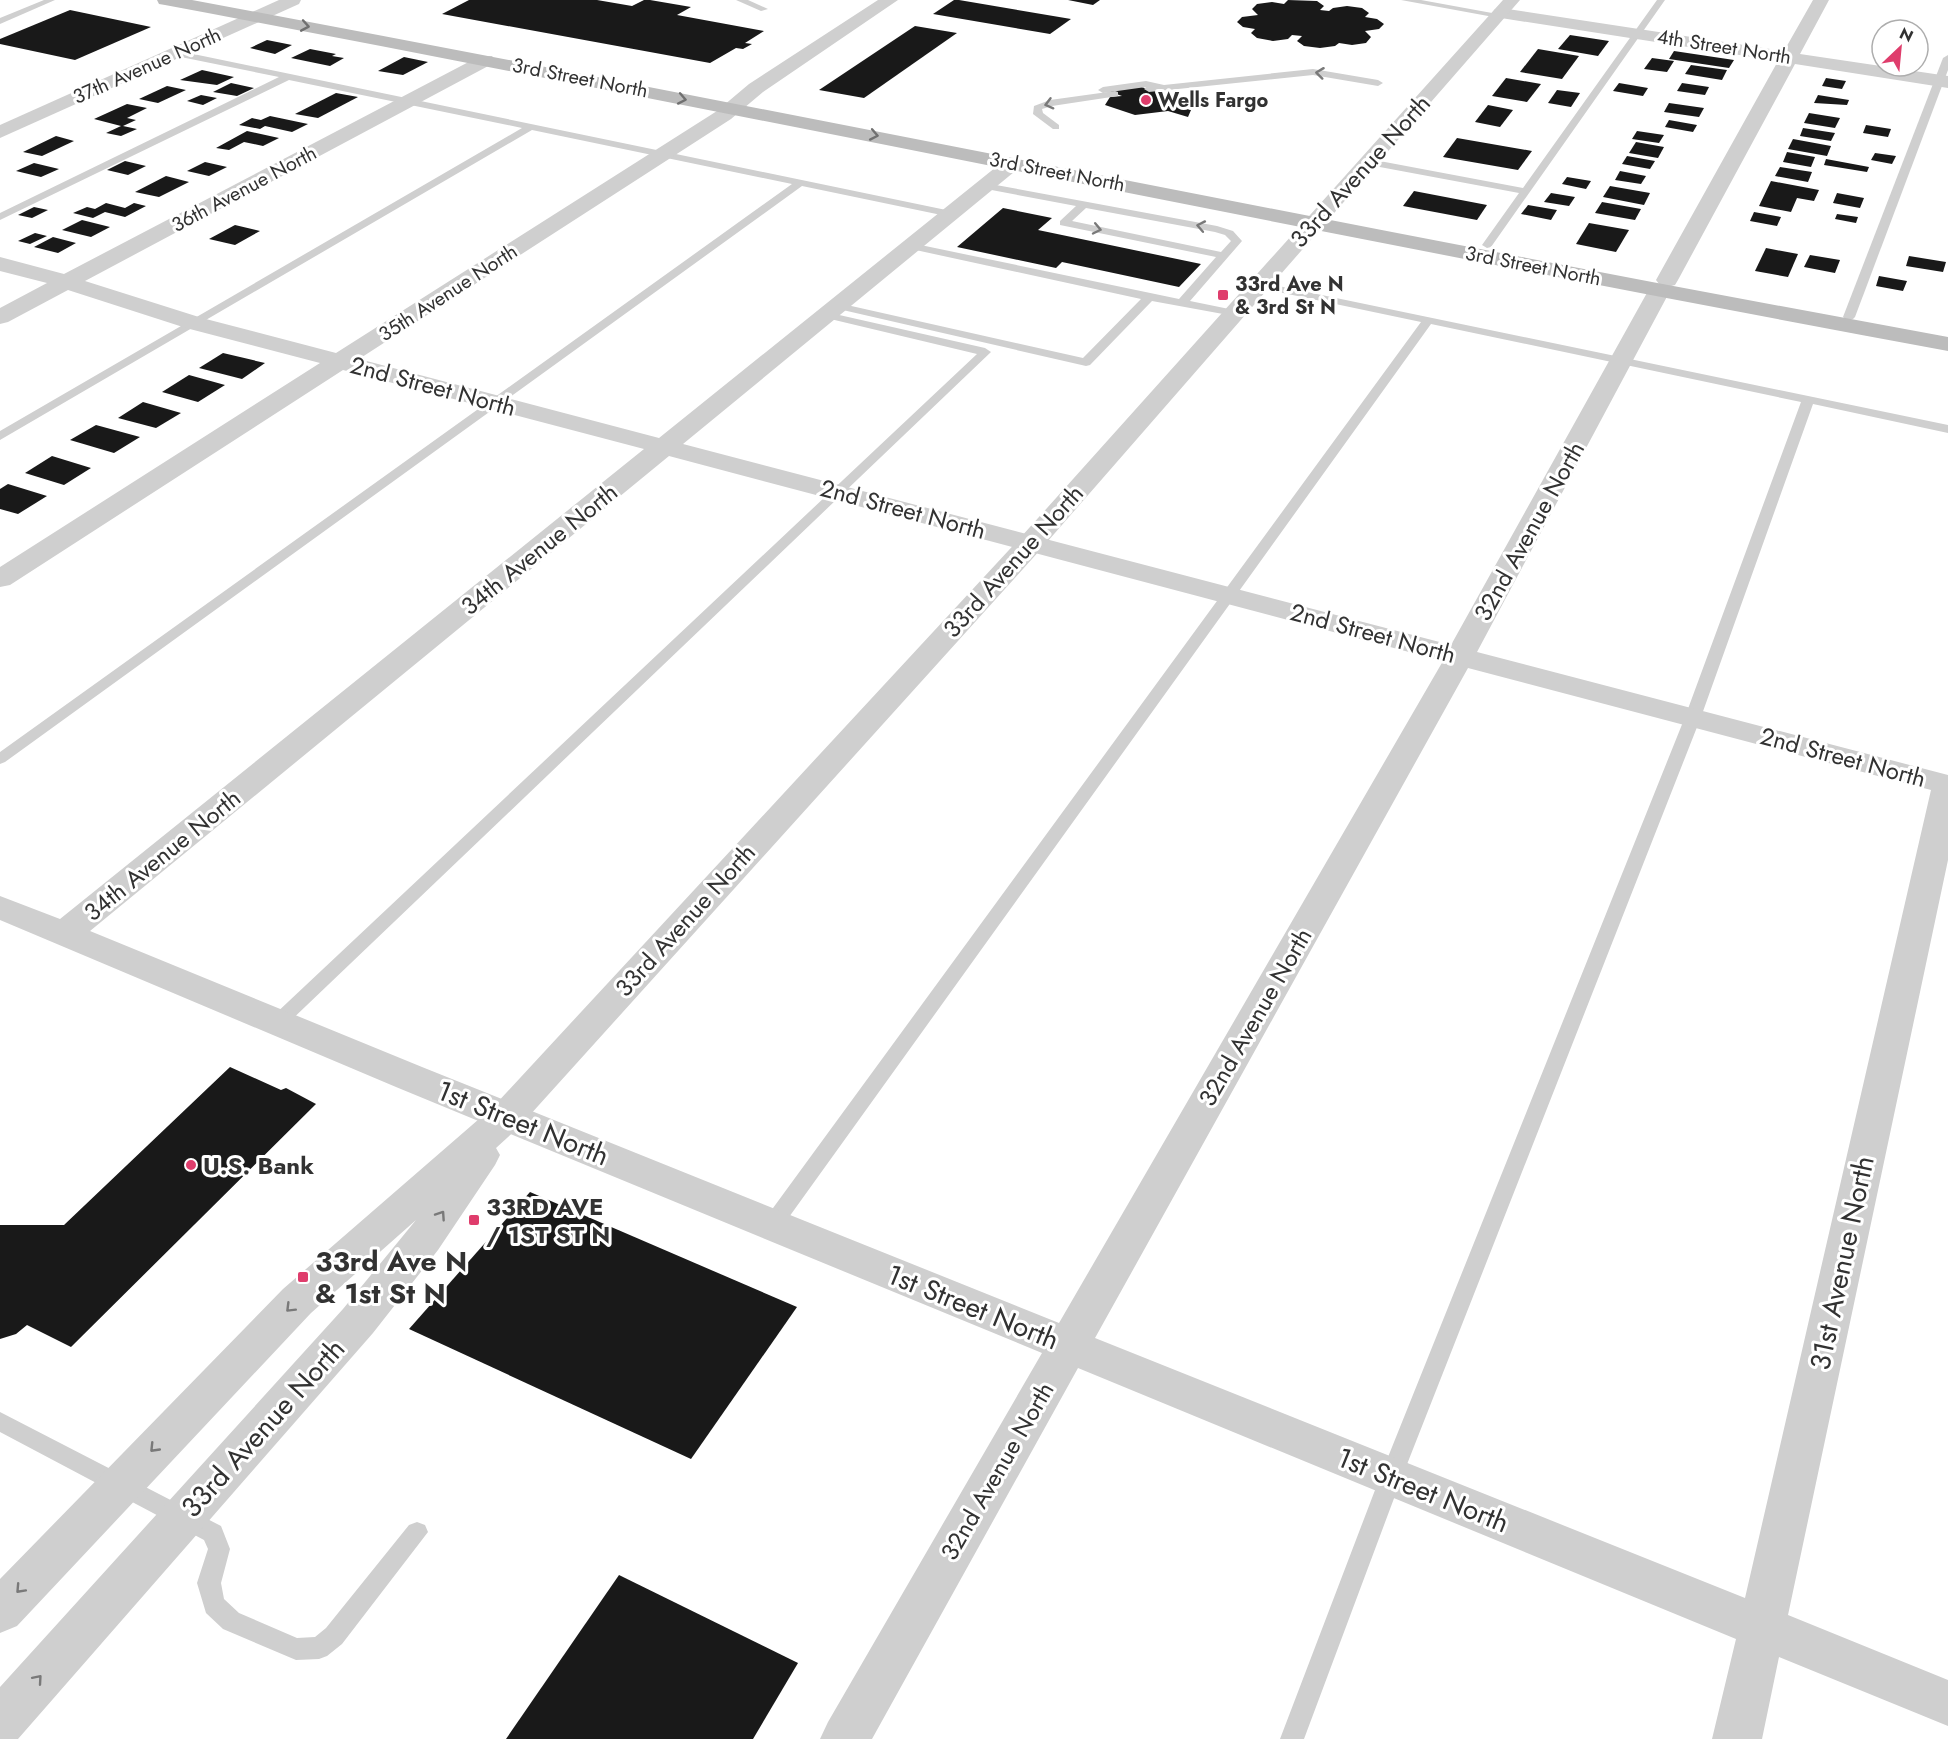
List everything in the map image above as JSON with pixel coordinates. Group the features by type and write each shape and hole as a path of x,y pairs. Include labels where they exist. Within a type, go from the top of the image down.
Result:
{"main road":[{"name":"3rd Street North","path":"165,0 486,60 1032,151 1319,217 1948,344"},
{"name":"3rd Street North","path":"247,0 287,3 1013,163 1487,245 1663,285 1849,317 1948,339"}],"street":[{"name":"35th Avenue North","path":"0,579 663,154 891,0"},
{"name":"32nd Avenue North","path":"845,1739 1460,656 1821,0"},
{"name":"37th Avenue North","path":"4,128 287,3"},
{"name":"4th Street North","path":"1504,9 1636,33 1944,81"},
{"name":"33rd Avenue North","path":"0,1611 297,1301 507,1116 1031,543 1504,9"},
{"name":"36th Avenue North","path":"0,318 486,60"},
{"name":"34th Avenue North","path":"64,934 1013,163"},
{"name":"2nd Street North","path":"0,264 68,282 194,323 1948,785"},
{"name":"31st Avenue North","path":"1737,1739 1948,785"},
{"name":"1st Street North","path":"0,907 772,1225 1948,1703"},
{"name":"33rd Avenue North","path":"0,1723 400,1272 507,1116"}],"lane":[{"path":"0,21 51,0"},
{"path":"740,0 764,9"},
{"path":"1405,0 1504,9"},
{"path":"1487,245 1661,0"},
{"path":"174,53 951,214"},
{"path":"1849,317 1944,81 1948,58"},
{"path":"1149,89 1312,72 1378,83"},
{"path":"0,217 287,77"},
{"path":"1091,97 1103,89 1146,84 1170,87"},
{"path":"1056,127 1038,114 1037,108 1050,103 1115,93"},
{"path":"0,436 530,127"},
{"path":"1369,162 1525,190"},
{"path":"0,759 800,183"},
{"path":"985,186 1175,220 1229,233 1237,240 1182,303"},
{"path":"1083,205 1064,223 1225,256"},
{"path":"1156,242 1175,220"},
{"path":"911,246 1234,314"},
{"path":"1259,285 1948,429"},
{"path":"832,311 1086,362 1149,297"},
{"path":"278,1022 985,352 832,311"},
{"path":"772,1225 1428,321"},
{"path":"1292,1739 1391,1477 1693,717 1808,400"},
{"path":"0,1421 213,1533 219,1549 209,1583 214,1605 231,1621 296,1649 319,1648 334,1636 417,1532"}],"building":[{"path":"469,0 597,0 632,6 644,0 650,0 691,7 677,15 764,31 745,43 752,44 743,49 736,48 710,63 442,14"},
{"path":"954,0 1071,19 1050,34 933,14"},
{"path":"1068,0 1100,0 1093,5"},
{"path":"1288,0 1317,1 1324,6 1320,10 1329,11 1333,8 1347,6 1362,8 1369,13 1365,17 1377,19 1384,24 1379,29 1365,31 1371,37 1366,43 1352,45 1339,43 1335,46 1320,48 1304,46 1297,41 1302,36 1292,35 1288,39 1273,41 1257,38 1251,33 1255,29 1243,27 1237,22 1242,17 1258,15 1252,9 1257,4 1272,2 1284,4"},
{"path":"70,10 151,27 75,60 0,44 0,39"},
{"path":"915,26 957,33 864,98 819,90"},
{"path":"1570,35 1609,41 1598,56 1558,49"},
{"path":"267,40 292,45 275,54 250,48"},
{"path":"310,49 336,54 332,56 344,58 330,66 291,58"},
{"path":"1538,49 1579,56 1562,79 1520,72"},
{"path":"1674,51 1734,60 1729,68 1669,59"},
{"path":"404,57 428,62 403,75 378,71"},
{"path":"1652,58 1674,61 1667,72 1644,69"},
{"path":"1691,65 1727,70 1722,80 1685,74"},
{"path":"202,70 234,77 217,85 180,80"},
{"path":"1506,78 1541,84 1527,102 1492,96"},
{"path":"1826,78 1846,81 1842,89 1822,86"},
{"path":"231,83 254,88 237,96 213,92"},
{"path":"1619,83 1648,88 1643,96 1613,91"},
{"path":"1682,83 1709,87 1705,95 1677,91"},
{"path":"167,86 186,90 158,103 139,99"},
{"name":"Wells Fargo","path":"1138,86 1194,103 1188,117 1168,111 1135,115 1105,105 1110,97 1122,96 1105,90"},
{"path":"1557,90 1580,93 1571,107 1548,103"},
{"path":"336,93 358,97 318,118 295,114"},
{"path":"201,95 217,98 203,105 187,101"},
{"path":"1818,95 1849,100 1847,105 1814,103"},
{"path":"1669,103 1704,108 1699,117 1664,112"},
{"path":"127,104 147,108 127,118 136,120 123,126 137,129 121,136 106,133 121,126 94,119"},
{"path":"1488,105 1513,110 1500,127 1475,122"},
{"path":"1809,113 1840,118 1835,128 1804,123"},
{"path":"270,116 308,124 292,132 265,126 260,129 239,125 252,118 261,120"},
{"path":"1669,120 1697,125 1693,132 1665,127"},
{"path":"1866,125 1891,129 1888,137 1863,133"},
{"path":"1803,128 1835,133 1831,141 1800,136"},
{"path":"247,131 279,138 263,146 244,142 229,150 216,148"},
{"path":"1637,131 1664,135 1659,143 1632,139"},
{"path":"56,136 74,141 42,156 23,152"},
{"path":"1457,138 1532,151 1518,170 1443,157"},
{"path":"1793,139 1831,146 1827,156 1788,149"},
{"path":"1636,142 1664,147 1658,158 1629,153"},
{"path":"1787,152 1815,157 1811,167 1783,162"},
{"path":"1875,153 1896,156 1892,164 1871,160"},
{"path":"1627,156 1655,161 1650,169 1622,164"},
{"path":"1826,159 1869,167 1867,172 1824,165"},
{"path":"125,161 146,166 128,175 107,170"},
{"path":"205,162 227,167 209,176 187,171"},
{"path":"34,163 59,169 41,177 16,171"},
{"path":"1780,167 1812,172 1808,182 1775,176"},
{"path":"1620,171 1646,176 1641,184 1615,180"},
{"path":"166,176 189,182 159,197 135,192"},
{"path":"1567,177 1591,181 1586,189 1562,184"},
{"path":"1771,181 1819,190 1814,201 1797,198 1791,212 1759,206"},
{"path":"1610,186 1650,193 1644,205 1603,197"},
{"path":"1414,191 1487,205 1477,220 1403,206"},
{"path":"1551,193 1575,197 1569,206 1544,202"},
{"path":"1837,193 1864,198 1860,208 1833,203"},
{"path":"1602,202 1641,209 1635,220 1595,213"},
{"path":"106,203 125,208 134,203 146,206 125,217 105,212 93,218 73,213 87,207 95,209"},
{"path":"1528,205 1557,210 1551,220 1521,214"},
{"path":"34,207 48,210 32,218 18,215"},
{"path":"1003,208 1052,218 1038,230 1201,264 1179,287 1062,262 1056,268 957,247"},
{"path":"1754,212 1781,217 1777,226 1750,221"},
{"path":"1837,214 1858,217 1856,223 1835,219"},
{"path":"82,220 110,227 91,237 62,230"},
{"path":"1589,223 1629,230 1616,252 1576,244"},
{"path":"235,225 260,231 235,245 209,239"},
{"path":"35,233 47,236 30,244 18,241"},
{"path":"53,237 76,243 58,253 34,247"},
{"path":"1766,248 1798,254 1788,277 1755,271"},
{"path":"1810,255 1840,260 1835,273 1804,267"},
{"path":"1909,256 1946,262 1943,272 1906,266"},
{"path":"1879,276 1907,281 1903,291 1876,286"},
{"path":"223,353 265,363 242,379 199,368"},
{"path":"189,375 225,385 198,402 162,392"},
{"path":"143,402 181,413 156,428 118,418"},
{"path":"96,425 140,437 114,453 70,440"},
{"path":"52,456 91,468 64,485 25,473"},
{"path":"8,484 47,496 18,514 0,509 0,489"},
{"name":"U.S. Bank","path":"230,1067 281,1090 286,1088 316,1104 71,1347 27,1325 16,1334 0,1339 0,1225 64,1225"},
{"path":"530,1192 797,1307 691,1459 409,1329"},
{"path":"619,1575 798,1663 753,1739 506,1739"}],"place":[{"name":"Wells Fargo","path":"1146,100"},
{"name":"33rd Ave N & 3rd St N","path":"1223,295"},
{"name":"U.S. Bank","path":"191,1165"},
{"name":"33RD AVE / 1ST ST N","path":"474,1220"},
{"name":"33rd Ave N & 1st St N","path":"303,1277"}]}
